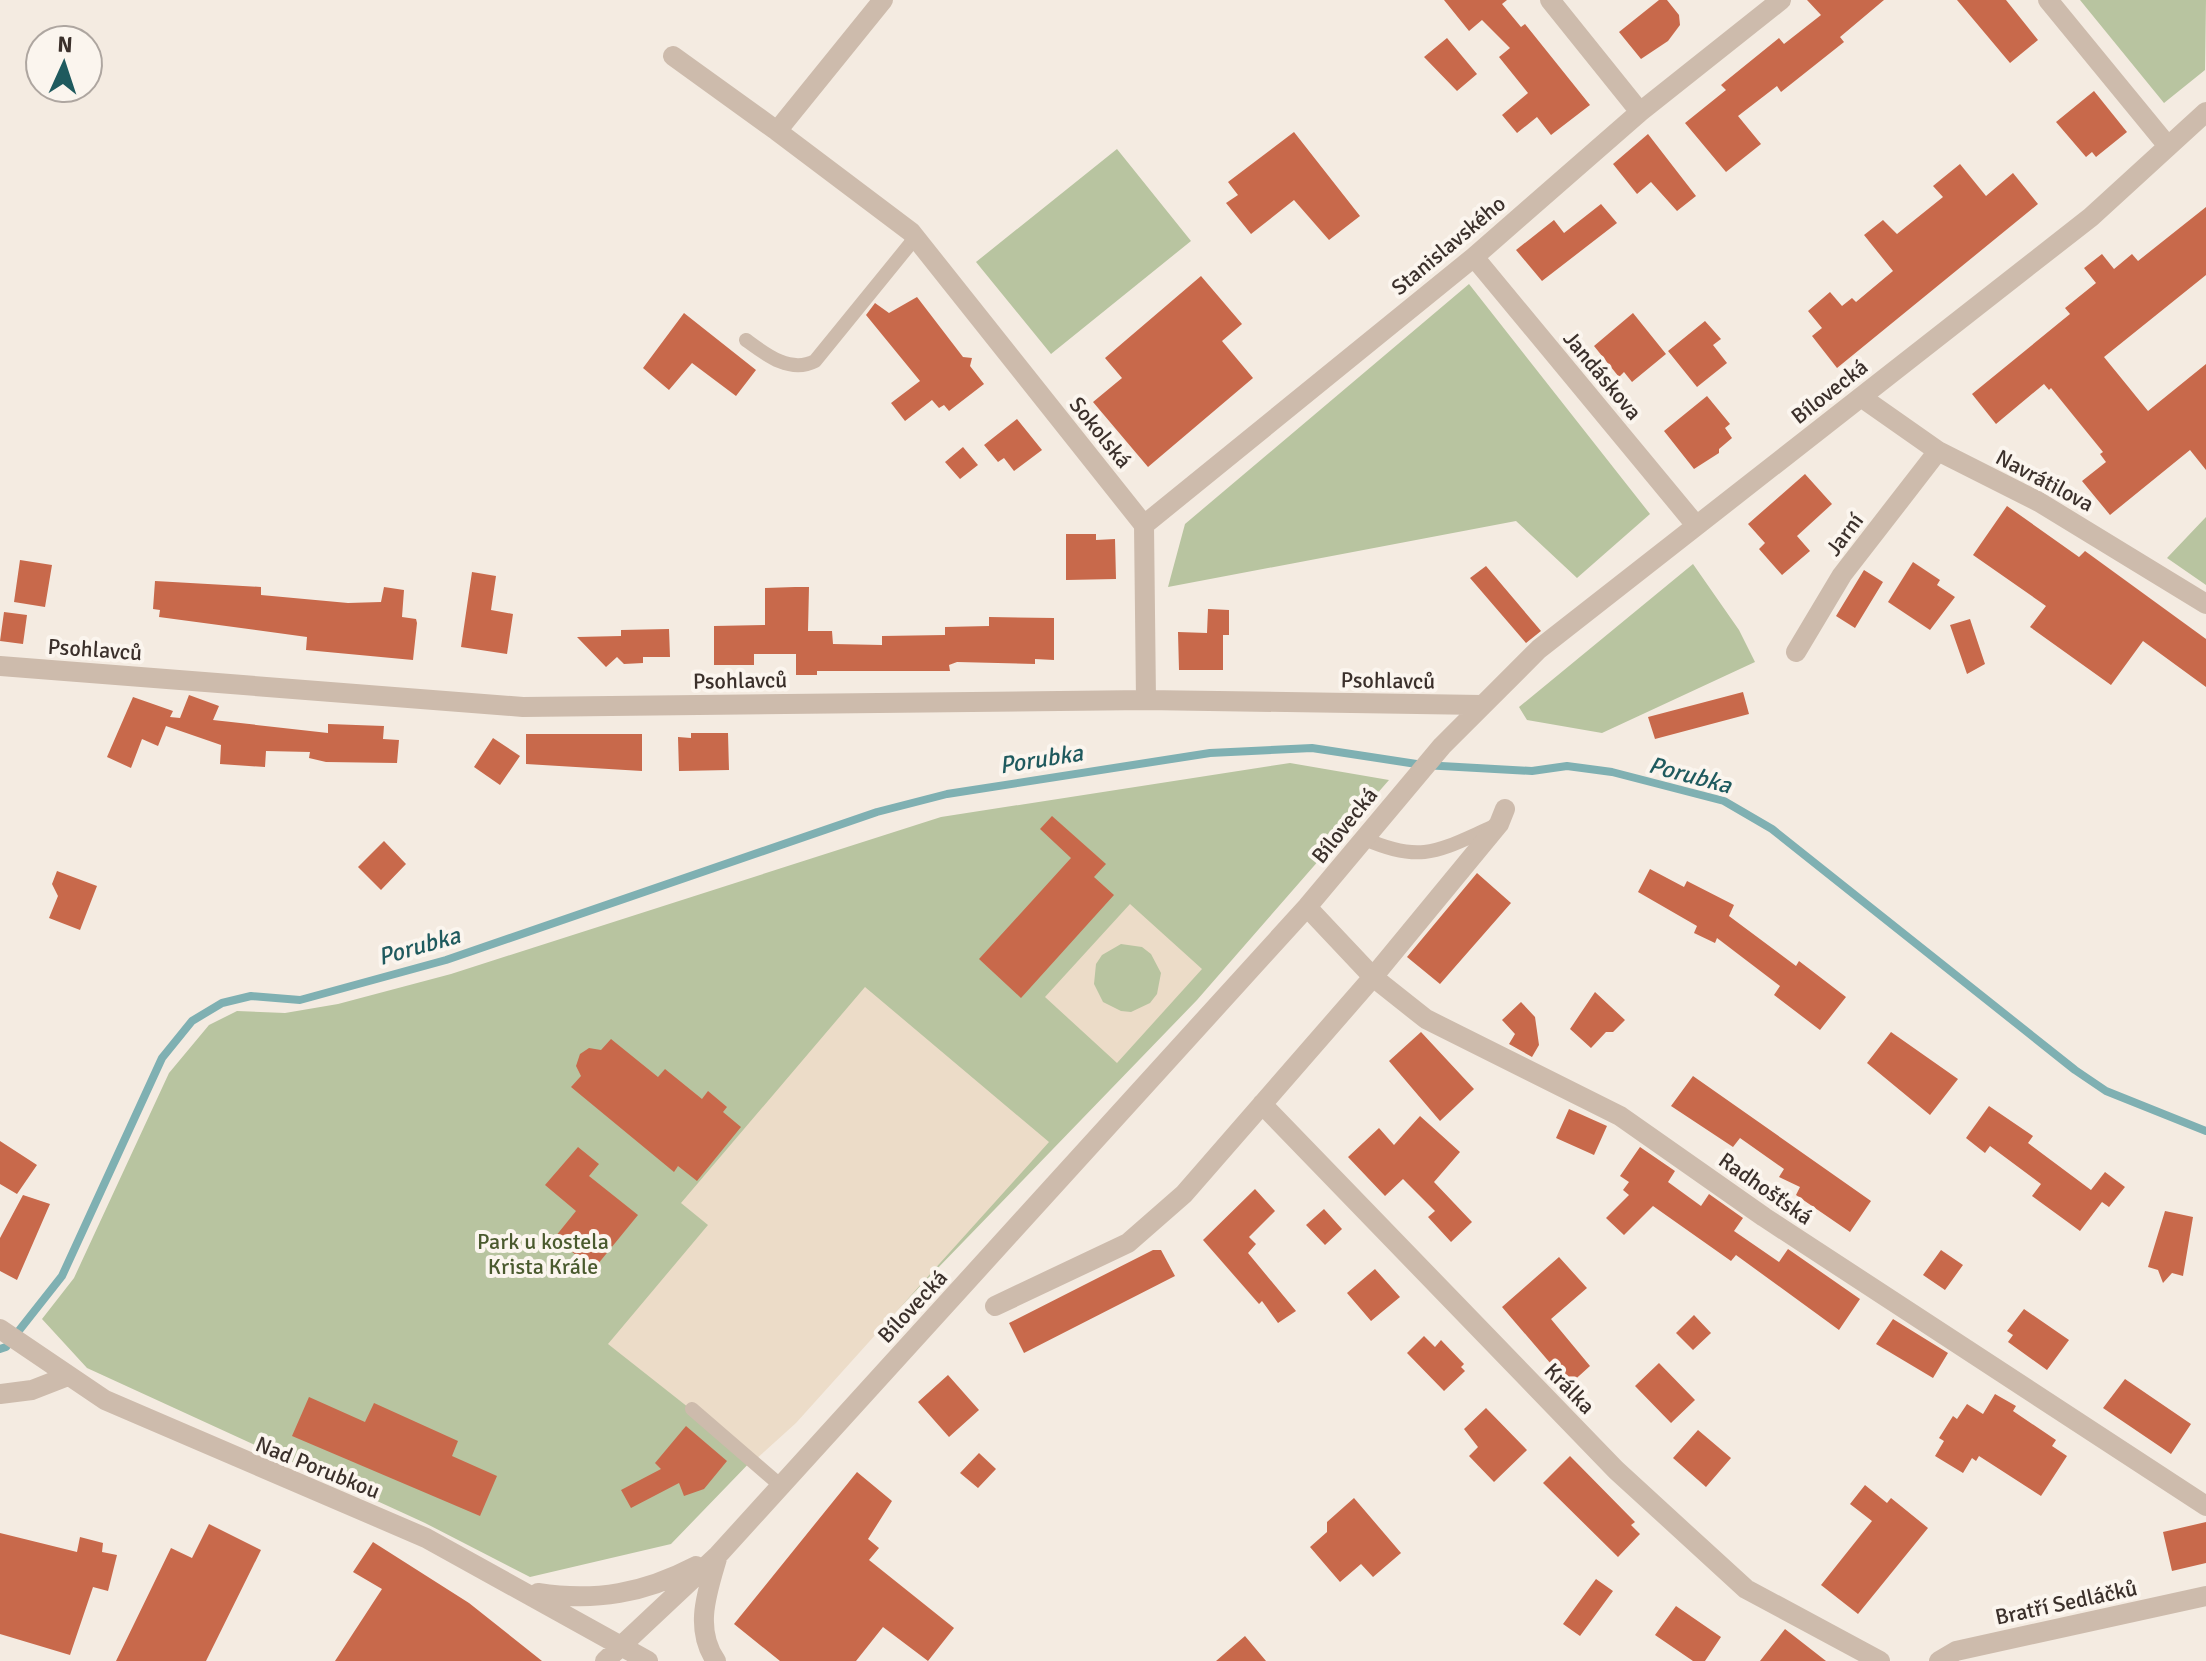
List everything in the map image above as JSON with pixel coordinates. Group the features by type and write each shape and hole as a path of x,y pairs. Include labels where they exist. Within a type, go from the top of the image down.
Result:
{"street":[{"path":"673,56 777,131 883,0"},
{"path":"1550,0 1640,112"},
{"name":"Stanislavského","path":"1144,525 1474,257 1640,112 1781,0"},
{"path":"2048,0 2167,145"},
{"name":"Bílovecká","path":"605,1661 718,1555 1307,907 1442,746 1539,649 2091,217 2206,112"},
{"name":"Sokolská","path":"777,131 913,235 1144,525"},
{"name":"Jandáskova","path":"1474,257 1695,524"},
{"name":"Navrátilova","path":"1861,397 1938,451 2039,502 2206,604"},
{"name":"Jarní","path":"1796,652 1842,575 1938,451"},
{"path":"1144,525 1146,700"},
{"name":"Psohlavců","path":"0,666 523,707 1146,700 1482,705"},
{"path":"995,1306 1128,1243 1184,1194 1373,977 1502,817"},
{"name":"Radhošťská","path":"1307,907 1373,977 1426,1019 1620,1116 1764,1217 2206,1506"},
{"name":"Králka","path":"1262,1104 1616,1470 1746,1589 1880,1661"},
{"name":"Nad Porubkou","path":"0,1330 105,1400 426,1538 648,1661"},
{"path":"0,1394 32,1390 68,1376"},
{"path":"526,1591 572,1598 615,1596 665,1582 718,1555"},
{"path":"716,1661 708,1649 703,1607 718,1555"},
{"name":"Bratří Sedláčků","path":"1939,1661 1956,1651 2206,1596"}],"lane":[{"path":"746,340 777,361 798,365 815,361 913,235"},
{"path":"1365,839 1398,853 1416,854 1502,817"},
{"path":"692,1409 780,1485"}],"green space":[{"path":"2080,0 2206,0 2205,70 2164,103"},
{"path":"1117,149 1191,241 1051,354 976,262"},
{"path":"1469,284 1650,514 1577,578 1516,521 1168,587 1185,524"},
{"path":"2206,517 2206,585 2167,558"},
{"path":"1693,564 1739,630 1755,662 1602,733 1527,720 1519,707"},
{"name":"Park u kostela Krista Krále","path":"1290,763 1389,780 1197,1000 671,1544 530,1577 425,1523 87,1368 42,1319 74,1278 169,1073 209,1025 237,1011 285,1013 338,1004 451,974 941,817"}],"shaded area":[{"path":"1130,904 1202,969 1117,1063 1045,997","holes":["1121,944 1142,947 1151,954 1161,973 1157,994 1150,1003 1131,1012 1121,1011 1103,1002 1094,984 1096,964 1102,955"]},
{"path":"865,987 1049,1142 796,1423 755,1460 608,1344 708,1225 681,1203"}],"building":[{"path":"1444,0 1507,0 1502,4 1521,27 1525,24 1590,105 1551,135 1537,117 1517,133 1502,115 1528,93 1499,57 1510,48 1482,20 1469,31"},
{"path":"1659,0 1667,0 1679,15 1680,25 1668,41 1641,59 1619,32"},
{"path":"1807,0 1884,0 1840,37 1844,42 1781,92 1777,86 1738,116 1761,144 1726,172 1685,123 1726,90 1721,85 1779,38 1784,44 1821,15"},
{"path":"1957,0 2006,0 2038,40 2010,63"},
{"path":"1447,38 1477,74 1457,91 1424,57"},
{"path":"2094,91 2127,132 2096,157 2092,152 2086,157 2056,122"},
{"path":"1294,132 1360,216 1329,240 1294,200 1251,234 1226,203 1238,195 1228,182"},
{"path":"1648,134 1696,196 1677,211 1651,182 1637,194 1613,164"},
{"path":"1960,164 1986,196 2013,173 2038,204 1837,368 1812,336 1822,328 1808,311 1830,292 1842,306 1852,298 1856,302 1893,271 1864,235 1883,220 1897,234 1943,197 1933,186"},
{"path":"1601,204 1617,223 1542,281 1516,250 1554,220 1564,233"},
{"path":"2206,207 2206,275 2104,357 2148,411 2206,364 2206,470 2190,450 2110,515 2082,481 2106,462 2100,454 2103,452 2051,388 2049,390 2044,384 1996,424 1972,394 2070,314 2065,308 2096,283 2084,268 2102,254 2114,269 2132,254 2138,261"},
{"path":"1201,276 1242,324 1222,341 1253,378 1148,467 1093,402 1122,378 1105,358"},
{"path":"917,297 963,357 972,358 970,366 984,384 949,411 944,405 939,408 932,400 905,421 891,403 920,381 866,315 875,303 889,313"},
{"path":"684,313 756,370 736,396 692,363 669,390 643,368"},
{"path":"1633,313 1666,354 1632,382 1624,372 1619,377 1594,346"},
{"path":"1705,321 1721,339 1713,345 1727,363 1697,387 1668,351"},
{"path":"1707,396 1730,424 1725,428 1732,438 1719,449 1719,453 1694,469 1664,431"},
{"path":"1017,419 1042,450 1014,471 1004,458 998,462 984,445"},
{"path":"963,447 978,465 960,479 945,462"},
{"path":"1805,474 1832,504 1797,536 1810,551 1782,575 1759,549 1765,543 1748,524"},
{"path":"2007,506 2079,557 2085,551 2206,639 2206,687 2143,641 2111,685 2030,627 2046,606 1973,555"},
{"path":"1066,534 1096,534 1096,540 1115,539 1116,579 1066,580"},
{"path":"20,560 52,565 45,607 14,602"},
{"path":"1913,562 1940,580 1937,585 1955,597 1930,630 1888,602"},
{"path":"1486,566 1541,631 1526,643 1470,578"},
{"path":"1864,570 1883,582 1855,628 1836,616"},
{"path":"472,572 496,576 491,610 513,614 507,654 461,647"},
{"path":"155,581 261,587 261,595 348,603 381,602 384,587 404,590 402,617 416,619 417,623 413,660 306,650 307,637 159,617 160,610 153,609"},
{"path":"809,587 808,631 832,631 833,644 882,645 882,636 945,635 945,627 989,626 989,617 1054,618 1054,660 1035,659 1035,664 957,662 949,665 950,671 817,671 817,675 796,675 796,654 754,654 754,665 714,665 714,626 765,625 765,588"},
{"path":"1208,609 1229,610 1229,635 1223,635 1223,670 1179,670 1178,632 1207,633"},
{"path":"4,612 27,615 23,644 0,641"},
{"path":"1970,619 1985,664 1967,674 1950,625"},
{"path":"669,629 670,657 643,657 643,663 624,664 617,657 606,667 577,637 621,636 621,630"},
{"path":"1743,692 1749,714 1655,739 1648,717"},
{"path":"189,695 219,706 213,720 328,733 328,724 384,726 383,739 399,740 397,763 326,762 309,758 310,752 266,751 265,767 220,764 221,745 166,726 158,746 142,739 131,768 107,757 133,697 173,711 170,717 180,718"},
{"path":"691,733 728,733 729,770 679,771 678,737 691,738"},
{"path":"526,734 642,734 642,771 526,764"},
{"path":"493,738 520,756 500,785 474,767"},
{"path":"1052,816 1106,864 1094,877 1114,895 1021,998 979,959 1071,858 1040,829"},
{"path":"384,841 406,864 381,890 358,867"},
{"path":"1650,869 1684,887 1687,881 1734,905 1729,916 1796,966 1799,961 1846,997 1820,1030 1774,995 1780,986 1717,938 1715,943 1694,933 1697,926 1638,892"},
{"path":"57,871 97,886 80,930 49,918 58,896 52,884"},
{"path":"1477,873 1511,903 1440,984 1407,957"},
{"path":"1595,992 1625,1020 1613,1032 1606,1032 1591,1048 1570,1029"},
{"path":"1521,1002 1535,1017 1539,1045 1532,1057 1509,1044 1515,1034 1502,1020"},
{"path":"1421,1032 1474,1089 1440,1121 1389,1061"},
{"path":"1891,1032 1958,1079 1930,1115 1867,1063"},
{"path":"611,1039 658,1077 665,1069 702,1099 708,1091 727,1107 723,1112 741,1127 697,1181 678,1166 674,1172 571,1087 581,1076 576,1066 580,1054 589,1048 601,1050"},
{"path":"1693,1076 1871,1201 1850,1232 1796,1195 1800,1187 1779,1177 1784,1169 1740,1138 1733,1147 1671,1106"},
{"path":"1989,1106 2033,1136 2028,1143 2091,1190 2105,1172 2125,1187 2109,1207 2102,1202 2080,1231 2032,1196 2041,1184 1990,1146 1985,1153 1966,1138"},
{"path":"1569,1109 1607,1126 1594,1155 1556,1138"},
{"path":"1420,1116 1460,1152 1434,1182 1472,1222 1451,1242 1428,1217 1435,1211 1403,1179 1385,1196 1348,1157 1379,1128 1394,1145"},
{"path":"0,1141 37,1165 17,1194 0,1184"},
{"path":"578,1147 599,1164 589,1176 638,1215 593,1270 555,1237 576,1211 545,1185"},
{"path":"1640,1147 1675,1171 1668,1182 1701,1206 1709,1194 1743,1218 1734,1231 1779,1262 1788,1249 1860,1299 1839,1330 1736,1255 1731,1261 1653,1206 1624,1235 1606,1218 1629,1195 1623,1190 1629,1182 1620,1176"},
{"path":"1255,1189 1275,1211 1249,1237 1256,1244 1248,1253 1296,1311 1278,1323 1262,1301 1259,1304 1203,1240"},
{"path":"23,1195 50,1204 17,1280 0,1271 0,1238"},
{"path":"1324,1209 1342,1229 1325,1245 1306,1225"},
{"path":"2165,1211 2193,1217 2183,1276 2172,1273 2163,1283 2158,1270 2148,1267"},
{"path":"1153,1250 1161,1250 1175,1276 1024,1353 1009,1323"},
{"path":"1941,1250 1963,1265 1945,1290 1923,1275"},
{"path":"1559,1257 1587,1288 1551,1319 1590,1366 1569,1385 1502,1307"},
{"path":"1375,1269 1400,1297 1371,1321 1347,1293"},
{"path":"2024,1309 2069,1340 2047,1370 2008,1342 2013,1335 2007,1331"},
{"path":"1694,1315 1711,1333 1693,1350 1676,1333"},
{"path":"1893,1319 1948,1353 1933,1378 1876,1344"},
{"path":"1424,1336 1435,1347 1441,1340 1464,1364 1461,1367 1465,1371 1444,1391 1407,1353"},
{"path":"1659,1363 1695,1400 1671,1423 1635,1386"},
{"path":"948,1375 979,1410 949,1437 918,1402"},
{"path":"2125,1379 2191,1424 2171,1454 2103,1408"},
{"path":"1995,1394 2016,1406 2013,1411 2056,1440 2052,1446 2067,1456 2041,1496 1979,1456 1976,1461 1972,1458 1963,1473 1935,1456 1944,1441 1939,1438 1953,1416 1957,1419 1967,1404 1983,1414"},
{"path":"309,1397 365,1422 374,1403 458,1441 452,1456 497,1476 480,1516 292,1436"},
{"path":"1486,1408 1527,1450 1494,1482 1469,1456 1478,1447 1464,1429"},
{"path":"686,1426 727,1461 704,1489 684,1496 679,1483 631,1508 621,1490 661,1469 655,1463"},
{"path":"1698,1430 1731,1458 1706,1487 1673,1458"},
{"path":"979,1453 996,1469 978,1488 960,1473"},
{"path":"1570,1456 1635,1522 1631,1525 1640,1534 1618,1557 1543,1483"},
{"path":"857,1472 892,1501 868,1539 879,1548 869,1560 954,1628 928,1661 883,1627 856,1661 780,1661 734,1624"},
{"path":"1865,1485 1887,1503 1891,1498 1928,1528 1858,1614 1821,1585 1872,1521 1850,1504"},
{"path":"1354,1498 1401,1553 1373,1577 1361,1564 1340,1582 1310,1547 1327,1532 1327,1522"},
{"path":"2206,1522 2206,1563 2172,1571 2163,1532"},
{"path":"209,1524 261,1550 206,1661 116,1661 171,1548 192,1558"},
{"path":"0,1533 77,1552 80,1537 103,1543 102,1552 117,1555 108,1591 93,1587 70,1655 0,1634"},
{"path":"373,1542 469,1603 542,1661 335,1661 382,1589 353,1572"},
{"path":"1596,1579 1613,1591 1580,1636 1563,1624"},
{"path":"1676,1606 1721,1637 1705,1661 1693,1661 1655,1635"},
{"path":"1785,1629 1826,1661 1760,1661"},
{"path":"1245,1636 1266,1661 1216,1661"}],"waterway":[{"name":"Porubka","path":"0,1349 6,1347 62,1276 162,1058 192,1021 222,1003 251,996 300,1000 446,960 877,812 947,794 1210,753 1312,748 1423,765 1532,771 1567,766 1612,772 1724,801 1772,829 2075,1070 2106,1091 2206,1131"}]}
